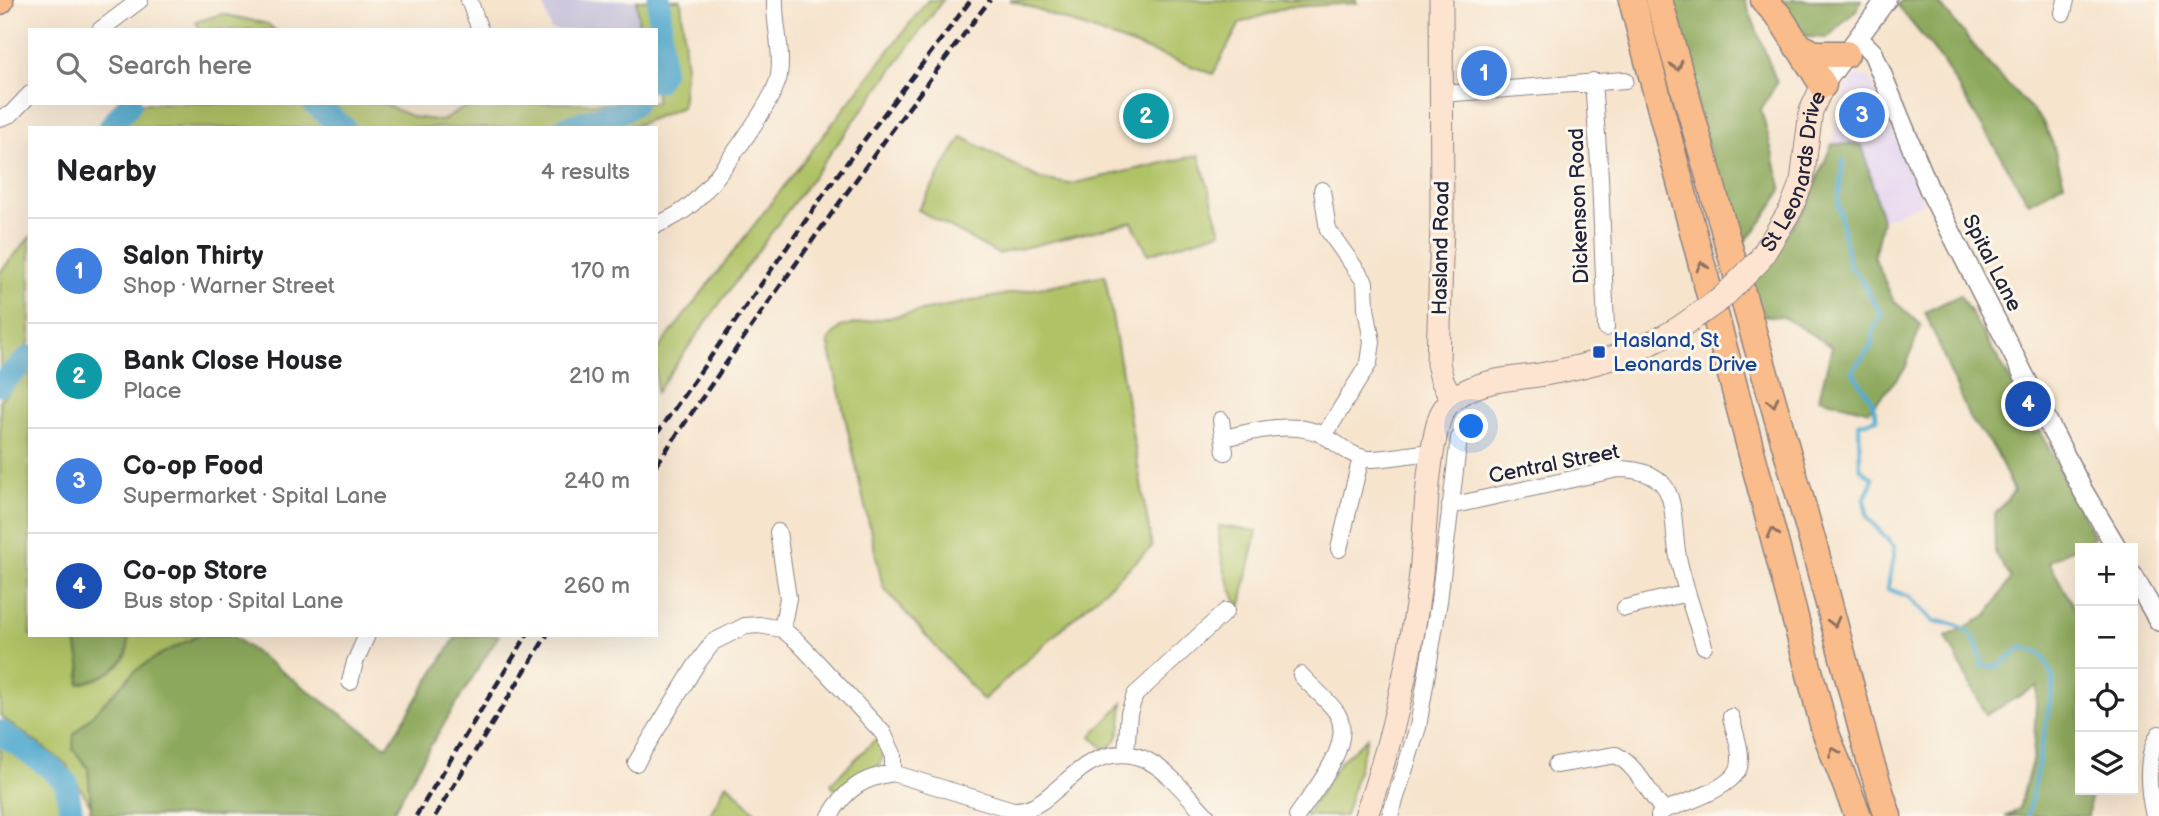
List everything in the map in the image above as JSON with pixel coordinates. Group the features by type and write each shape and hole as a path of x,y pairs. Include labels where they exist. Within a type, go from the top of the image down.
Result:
{"highway":[{"path":"1632,0 1825,731 1858,816"},
{"path":"1659,0 1809,530 1870,760 1888,816"},
{"path":"1764,0 1779,16 1823,85"},
{"path":"1797,46 1815,54 1852,46"}],"main road":[{"name":"Hasland Road","path":"1441,0 1442,223 1438,363 1452,399"},
{"name":"St Leonards Drive","path":"1452,399 1480,384 1543,374 1629,353 1655,343 1722,298 1759,261 1791,209 1802,181 1811,111 1823,85"},
{"path":"1367,816 1399,698 1419,585 1432,452 1440,416 1452,399"}],"street":[{"path":"103,28 140,0"},
{"path":"469,0 479,28"},
{"path":"658,224 673,218 707,190 772,96 780,70 775,0"},
{"path":"1852,46 1886,0"},
{"name":"St Leonards Drive","path":"1823,85 1852,46"},
{"name":"Spital Lane","path":"1852,46 1874,53 1929,189 2083,491 2114,543"},
{"path":"1442,94 1625,80"},
{"name":"Dickenson Road","path":"1593,81 1598,132 1606,328"},
{"path":"0,118 11,114 28,96"},
{"path":"1322,190 1328,230 1365,282 1371,342 1365,371 1324,436"},
{"path":"1221,419 1225,445 1244,433 1290,427 1307,429 1368,459 1432,452"},
{"path":"1390,816 1418,727 1439,601 1459,438"},
{"path":"1347,539 1361,457"},
{"name":"Central Street","path":"1450,506 1618,469 1639,470 1658,479 1668,491 1674,509 1678,555 1704,646"},
{"path":"1429,487 1452,488"},
{"path":"775,544 788,598 782,629"},
{"path":"2138,585 2159,621"},
{"path":"1625,608 1687,593"},
{"path":"1126,753 1129,713 1135,695 1199,645 1226,611"},
{"path":"636,763 659,739 696,665 713,642 745,626 760,625 782,629 798,642 883,733 893,754 893,773"},
{"path":"350,682 366,637"},
{"path":"1297,816 1340,746 1342,729 1337,714 1304,685"},
{"path":"1556,765 1616,755 1632,768 1661,813 1744,774 1731,718"},
{"path":"2154,816 2149,767 2152,744 2159,734"},
{"path":"830,816 841,797 856,785 875,776 893,773 1025,813 1089,763 1126,753 1158,765 1207,816"}],"shaded area":[{"path":"542,0 637,0 639,28 550,28"},
{"path":"1857,76 1869,77 1889,117 1894,135 1924,202 1882,220 1862,145 1832,144 1837,116 1848,85"}],"green space":[{"path":"637,0 681,0 686,62 682,107 634,126 123,126 139,105 386,105 413,117 442,121 468,105 658,105 658,28 639,28"},
{"path":"928,0 943,0 658,390 658,349"},
{"path":"1010,0 1356,0 1357,3 1288,7 1240,23 1213,74"},
{"path":"1668,0 1745,0 1777,83 1761,109 1782,190 1758,227 1737,250"},
{"path":"1775,0 1861,0 1858,8 1827,38 1809,37 1794,24"},
{"path":"1902,0 1937,1 1995,71 2042,120 2053,144 2064,183 2029,203 1941,59 1897,5"},
{"path":"222,14 268,24 273,28 198,28 196,22"},
{"path":"962,137 1040,179 1070,184 1199,155 1221,232 1148,254 1132,222 998,254 918,210"},
{"path":"1832,144 1862,145 1882,220 1874,257 1893,300 1921,325 1905,369 1869,411 1819,398 1832,347 1783,317 1757,315 1748,288 1805,208"},
{"path":"28,239 28,343 20,355 0,373 0,272"},
{"path":"1105,275 1152,547 983,700 883,587 828,341 840,327"},
{"path":"1960,295 2033,418 2028,424 2033,433 2040,431 2094,537 2083,543 2075,543 2075,548 2049,562 2075,609 2075,795 2090,795 2088,816 2007,816 2019,809 2033,757 2037,686 1986,715 1946,637 1987,616 2011,578 1995,553 1994,515 2014,491 1996,452 1969,417 1925,312"},
{"path":"28,372 28,637 196,637 161,654 135,671 73,749 88,768 91,806 66,764 0,716 0,400"},
{"path":"1219,526 1257,531 1240,609 1224,569"},
{"path":"75,637 128,637 127,653 113,670 79,684 81,670"},
{"path":"196,637 234,637 387,747 456,637 498,637 429,748 391,816 89,816 91,806 88,768 73,749 74,734 135,671 161,654"},
{"path":"1123,703 1118,736 1115,742 1104,749 1091,736"},
{"path":"1367,738 1345,816 1305,816 1341,761"},
{"path":"880,740 885,752 879,765 839,790 834,789 831,783 874,741"},
{"path":"0,741 57,786 62,816 0,816"},
{"path":"727,783 759,816 709,816"}],"waterway":[{"path":"658,78 662,72 659,0"},
{"path":"112,126 128,105"},
{"path":"316,105 342,126"},
{"path":"572,126 625,110 631,105"},
{"path":"1843,160 1838,202 1850,267 1882,313 1872,334 1872,345 1852,371 1871,399 1877,419 1859,424 1860,468 1873,479 1864,500 1868,518 1895,548 1888,589 1910,597 1933,621 1954,625 1968,632 1977,645 1982,666 1997,667 2023,647 2043,655 2054,681 2028,816"},
{"path":"0,384 28,359"},
{"path":"0,732 66,782 72,816"}],"railway":[{"path":"658,432 836,177 971,0"},
{"path":"658,462 820,230 990,0"},
{"path":"416,816 526,637"},
{"path":"435,816 546,637"}],"place":[{"name":"Salon Thirty","path":"1484,73"},
{"name":"Co-op Food","path":"1862,115"},
{"name":"Bank Close House","path":"1146,116"},
{"name":"Hasland, St Leonards Drive","path":"1599,352"},
{"name":"Co-op Store","path":"2028,404"}]}
